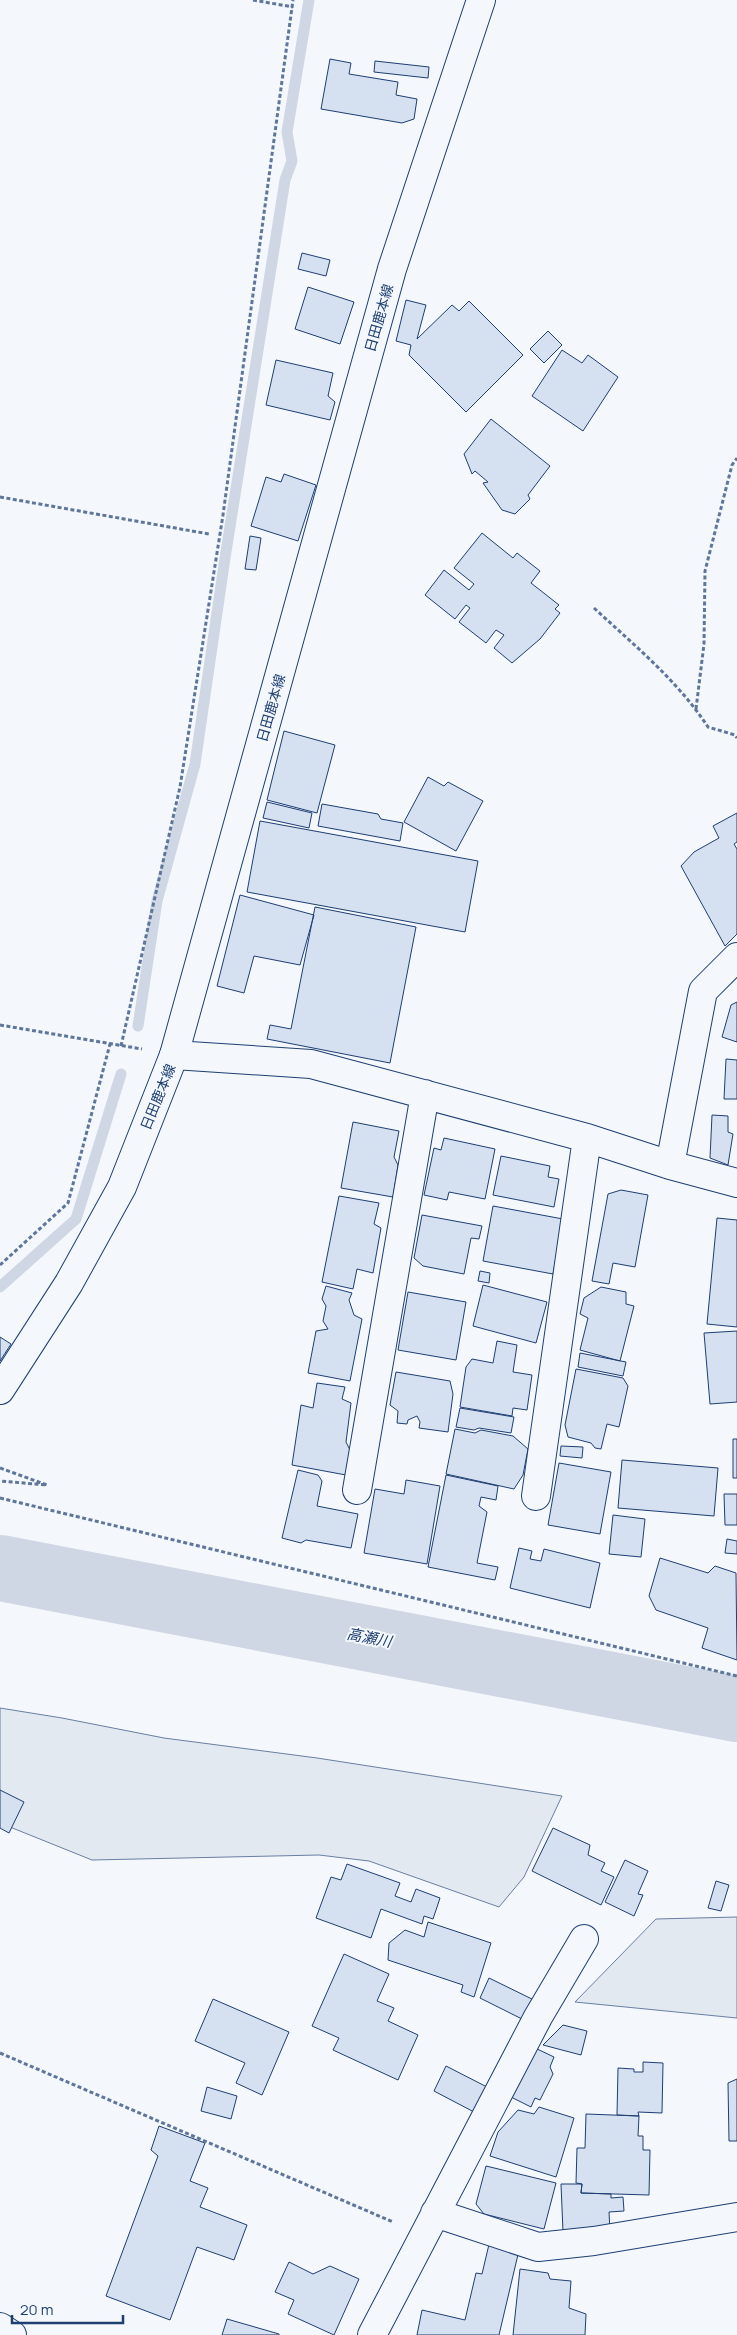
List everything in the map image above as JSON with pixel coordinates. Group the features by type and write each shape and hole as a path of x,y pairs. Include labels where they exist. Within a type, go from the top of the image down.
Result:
{"street":[{"name":"日田鹿本線","path":"0,1390 69,1283 122,1187 174,1055 392,269 481,0"},
{"path":"670,1165 704,992 737,957"},
{"path":"174,1055 311,1064 586,1138 670,1165 737,1183"},
{"path":"357,1490 424,1094"},
{"path":"536,1496 586,1138"},
{"path":"372,2335 538,2017 584,1939"},
{"path":"429,2224 538,2246 594,2241 737,2217"},
{"path":"0,2327 12,2335"}],"path":[{"path":"253,0 293,7"},
{"path":"121,1046 181,777 223,515 294,0"},
{"path":"696,709 704,644 705,571 732,465 737,458"},
{"path":"0,497 208,534"},
{"path":"594,608 666,673 696,709 708,727 735,735 737,738"},
{"path":"0,1025 174,1055"},
{"path":"0,1265 68,1203 110,1044"},
{"path":"0,1468 47,1485 0,1481"},
{"path":"0,1498 737,1676"},
{"path":"0,2053 429,2224"}],"shaded area":[{"path":"0,1708 164,1738 317,1758 562,1796 524,1877 499,1907 369,1861 319,1855 92,1860 0,1823"},
{"path":"737,1917 737,2018 575,2002 656,1919"}],"building":[{"path":"330,59 351,63 349,74 398,82 396,95 417,99 414,119 402,123 321,109"},
{"path":"375,61 429,67 428,78 374,72"},
{"path":"302,253 330,260 326,276 298,269"},
{"path":"308,287 354,302 340,344 295,329"},
{"path":"406,300 426,305 417,339 452,305 459,311 469,301 523,355 466,412 409,355 411,345 396,341"},
{"path":"548,331 562,345 544,363 530,349"},
{"path":"562,350 582,363 588,355 618,377 583,431 532,396"},
{"path":"276,360 333,373 328,396 335,402 330,420 266,405"},
{"path":"491,419 550,466 528,495 530,499 515,514 502,510 483,483 488,482 475,471 472,474 464,454"},
{"path":"284,474 316,485 298,541 251,526 266,477 281,482"},
{"path":"482,533 513,558 517,553 540,571 531,583 559,605 555,609 560,613 540,639 512,663 494,648 504,635 496,630 486,643 459,622 470,608 466,605 455,619 425,595 444,570 469,590 474,584 454,568"},
{"path":"250,536 261,538 256,570 245,569"},
{"path":"284,731 335,745 317,813 267,800"},
{"path":"428,777 444,786 448,782 483,801 456,851 404,822"},
{"path":"267,802 312,813 309,828 263,818"},
{"path":"322,804 378,814 381,819 403,823 400,841 318,826"},
{"path":"737,813 737,842 734,844 737,849 737,934 725,946 681,866 694,852 719,838 713,826"},
{"path":"260,821 478,861 465,932 247,892"},
{"path":"240,895 314,915 300,965 254,956 244,993 217,986"},
{"path":"315,907 416,927 390,1063 267,1039 270,1025 291,1029"},
{"path":"737,1002 737,1042 722,1037 731,1005"},
{"path":"726,1059 737,1060 737,1099 724,1099"},
{"path":"712,1115 728,1116 728,1132 733,1134 728,1165 710,1158"},
{"path":"353,1122 399,1131 394,1157 398,1165 393,1197 341,1188"},
{"path":"444,1138 495,1149 485,1199 449,1192 447,1200 424,1195 434,1148 441,1150"},
{"path":"501,1156 550,1166 548,1177 559,1179 554,1207 493,1195"},
{"path":"621,1190 648,1195 635,1267 613,1263 609,1284 592,1281 608,1194"},
{"path":"339,1196 379,1203 374,1224 381,1228 373,1273 357,1269 353,1289 322,1282"},
{"path":"493,1206 563,1219 553,1274 483,1261"},
{"path":"422,1215 482,1226 479,1239 471,1238 464,1274 423,1266 414,1258"},
{"path":"717,1218 737,1220 737,1327 707,1324"},
{"path":"480,1271 490,1273 489,1283 478,1281"},
{"path":"483,1285 547,1302 536,1343 473,1326"},
{"path":"326,1286 352,1293 349,1300 354,1315 362,1319 350,1381 308,1373 316,1331 328,1329 323,1321 326,1306 322,1299"},
{"path":"601,1287 626,1292 626,1304 634,1306 620,1361 580,1350 588,1318 580,1314 584,1298"},
{"path":"408,1292 466,1302 456,1360 398,1350"},
{"path":"737,1331 737,1402 710,1404 704,1333"},
{"path":"0,1337 11,1344 0,1361"},
{"path":"497,1341 517,1345 513,1372 532,1375 527,1410 513,1408 512,1416 460,1407 466,1367 472,1359 493,1363"},
{"path":"580,1353 626,1362 623,1376 578,1367"},
{"path":"576,1369 623,1378 628,1386 619,1427 607,1424 601,1449 595,1448 591,1443 568,1437 565,1425"},
{"path":"396,1372 450,1381 453,1394 448,1432 419,1428 420,1422 417,1416 408,1420 407,1424 397,1423 398,1411 390,1405"},
{"path":"317,1383 345,1387 342,1399 351,1403 346,1442 350,1450 346,1475 292,1465 301,1405 313,1408"},
{"path":"460,1408 514,1417 511,1433 479,1428 474,1430 456,1427"},
{"path":"455,1429 475,1433 481,1430 513,1436 528,1449 523,1475 514,1489 446,1474"},
{"path":"733,1439 737,1439 737,1478 733,1478"},
{"path":"561,1446 583,1447 582,1458 560,1456"},
{"path":"622,1460 718,1468 714,1516 618,1508"},
{"path":"559,1463 611,1472 600,1534 548,1525"},
{"path":"298,1470 318,1475 322,1481 317,1506 358,1514 351,1548 306,1540 301,1543 282,1538"},
{"path":"446,1475 498,1486 496,1500 481,1497 479,1506 487,1512 477,1563 498,1567 495,1580 428,1567"},
{"path":"406,1480 440,1486 427,1564 364,1553 375,1489 404,1494"},
{"path":"724,1494 737,1494 737,1525 725,1525"},
{"path":"613,1515 645,1519 641,1557 609,1554"},
{"path":"727,1539 737,1541 737,1554 725,1553"},
{"path":"519,1548 532,1551 530,1559 541,1561 544,1549 600,1563 590,1608 510,1588"},
{"path":"660,1558 708,1573 715,1566 736,1573 737,1660 702,1648 708,1628 656,1610 649,1596"},
{"path":"0,1790 24,1802 9,1833 0,1828"},
{"path":"553,1828 590,1845 588,1855 605,1863 601,1871 614,1877 601,1905 532,1871"},
{"path":"625,1860 648,1871 638,1894 643,1895 634,1916 605,1902"},
{"path":"347,1864 400,1883 395,1896 411,1902 416,1889 440,1898 433,1919 424,1916 422,1924 381,1909 371,1938 316,1918 331,1877 341,1880"},
{"path":"716,1881 729,1885 721,1911 708,1908"},
{"path":"428,1922 491,1943 474,1997 461,1992 463,1985 388,1960 389,1943 405,1930 424,1937"},
{"path":"344,1954 389,1974 377,2001 394,2008 388,2021 418,2035 398,2080 333,2050 339,2038 312,2026"},
{"path":"489,1978 538,2002 528,2022 480,1998"},
{"path":"213,1999 289,2032 262,2095 236,2083 245,2063 195,2041"},
{"path":"563,2025 587,2031 581,2055 543,2045"},
{"path":"535,2048 554,2057 550,2067 553,2074 540,2100 535,2098 531,2107 511,2097"},
{"path":"643,2062 663,2063 662,2113 638,2112 639,2116 617,2115 618,2068 634,2069 634,2072 643,2072"},
{"path":"446,2066 487,2087 474,2112 434,2091"},
{"path":"737,2079 737,2141 729,2141 728,2083"},
{"path":"207,2087 237,2096 231,2119 201,2111"},
{"path":"539,2107 574,2118 556,2177 490,2156 498,2132 518,2110 534,2114"},
{"path":"586,2114 639,2116 638,2136 643,2136 643,2150 650,2150 649,2195 581,2193 582,2184 576,2183 577,2148 585,2148"},
{"path":"159,2126 205,2143 190,2181 208,2188 200,2207 247,2225 234,2260 197,2247 170,2320 106,2296 158,2156 151,2150"},
{"path":"486,2166 556,2183 544,2229 484,2214 476,2204"},
{"path":"561,2184 582,2184 581,2193 611,2194 611,2198 623,2197 624,2211 609,2212 610,2231 563,2232"},
{"path":"490,2240 520,2246 499,2335 417,2335 422,2310 465,2320 476,2273 482,2274"},
{"path":"289,2262 313,2274 330,2266 359,2279 334,2335 288,2314 294,2300 275,2292"},
{"path":"520,2269 548,2273 550,2279 571,2281 569,2308 586,2314 585,2335 513,2335"},
{"path":"227,2319 279,2334 279,2335 222,2335"}],"waterway":[{"path":"138,1026 157,901 195,764 225,558 285,180 292,161 287,132 309,0"},
{"path":"0,1287 76,1219 121,1074"},
{"name":"高瀬川","path":"0,1568 737,1709"}]}
